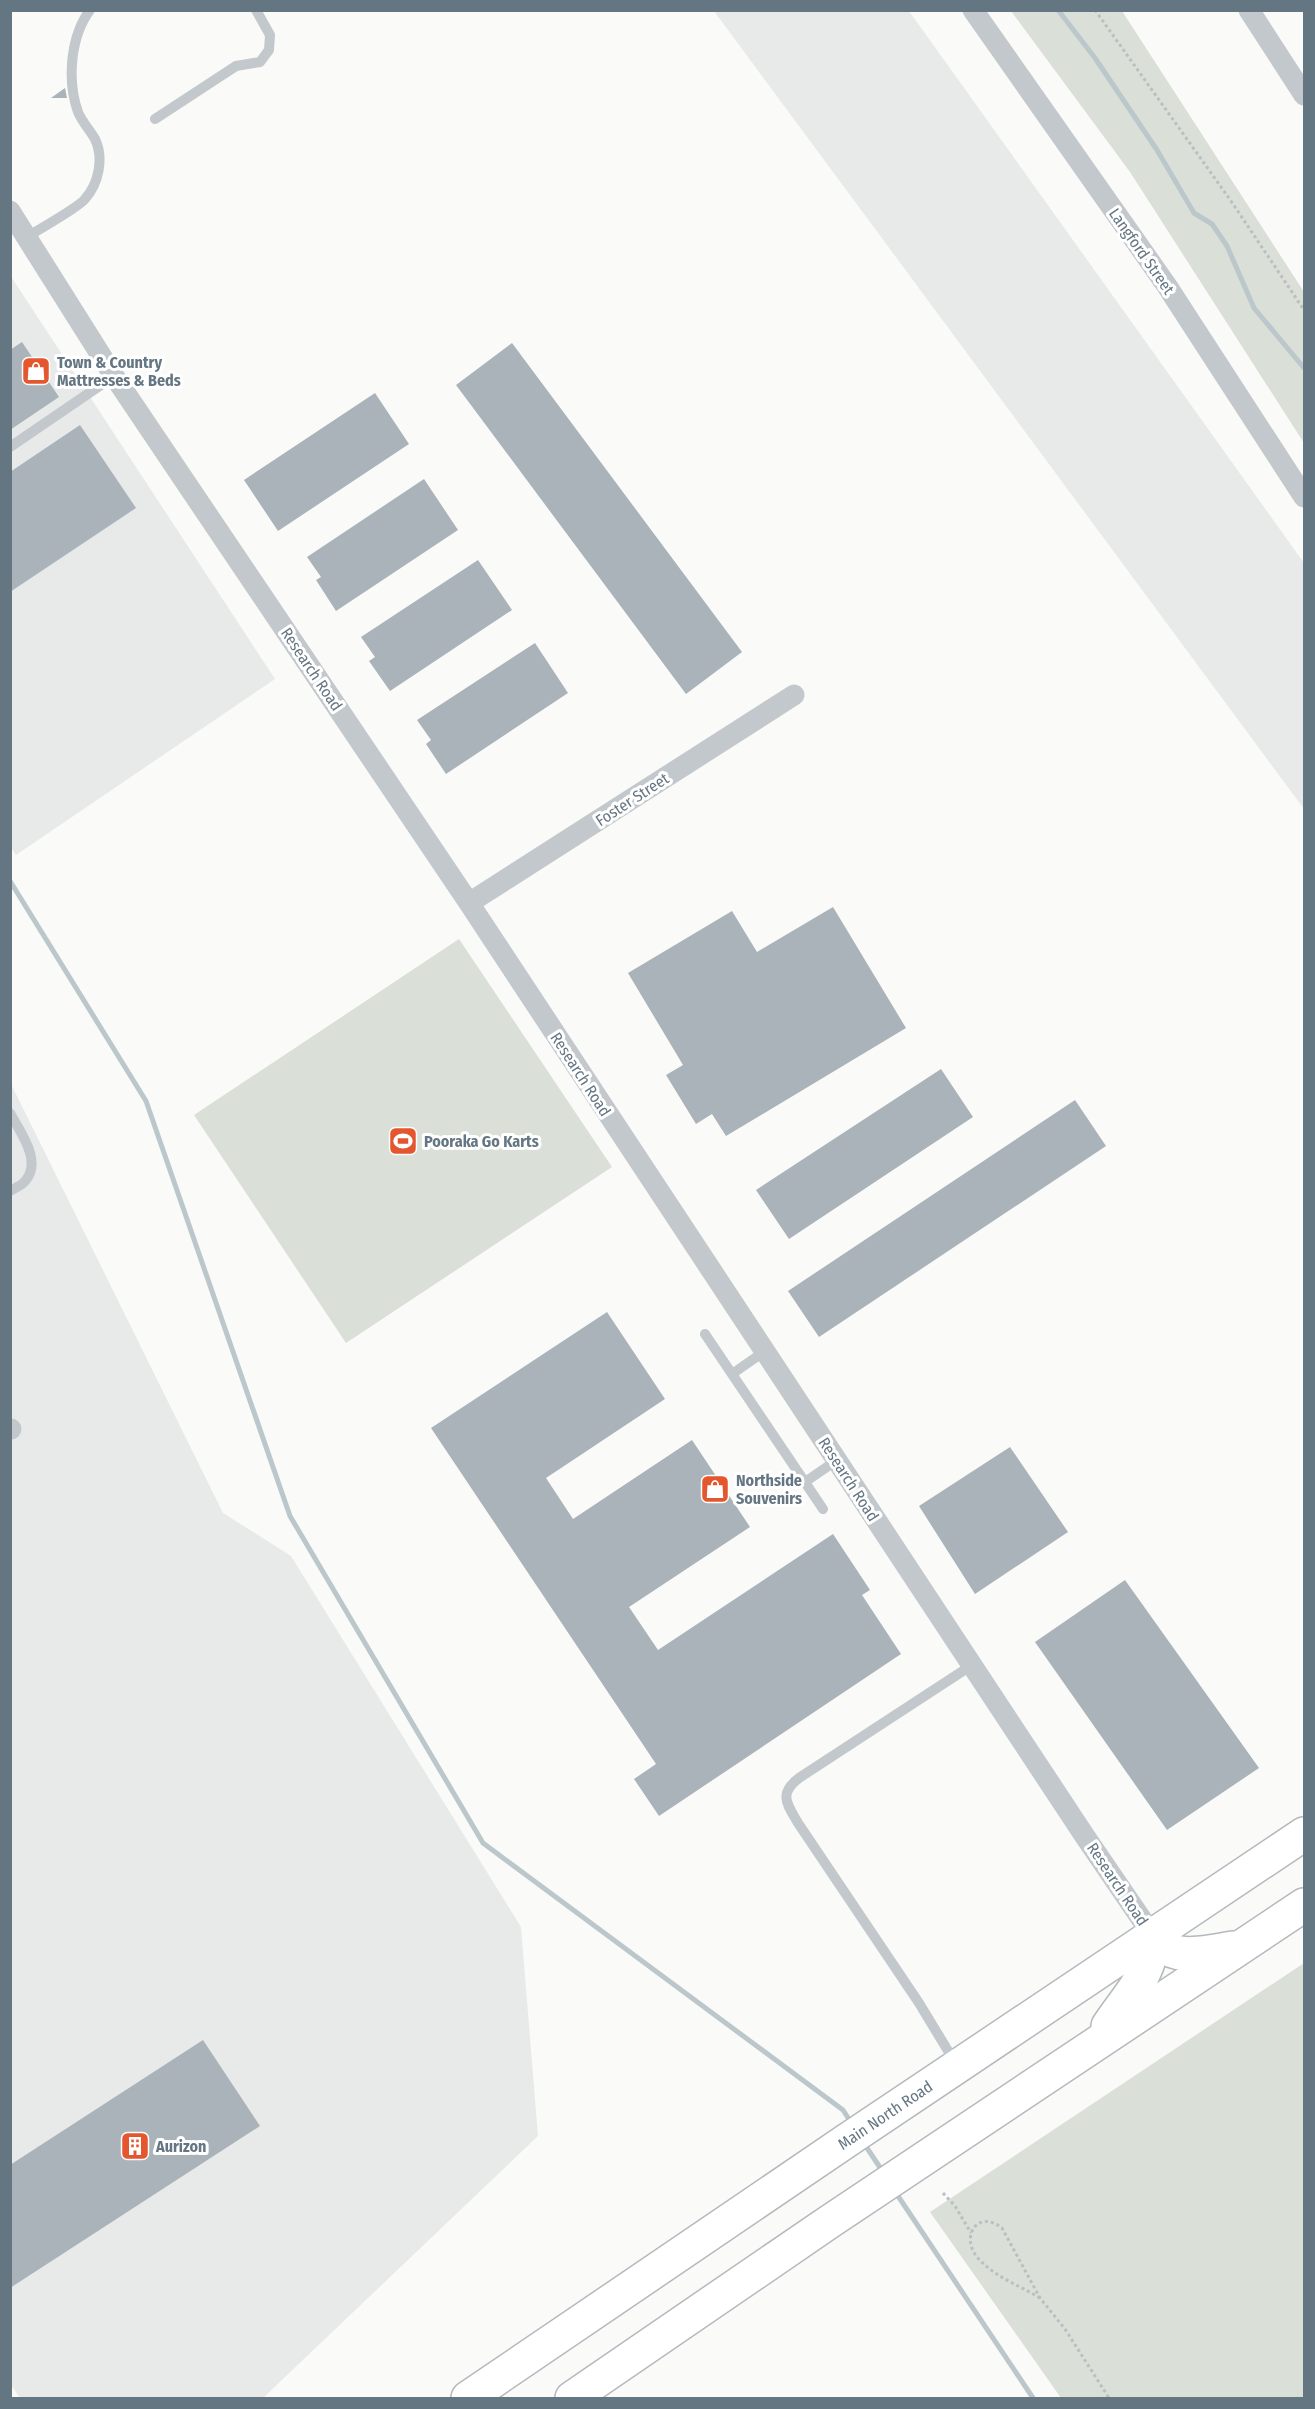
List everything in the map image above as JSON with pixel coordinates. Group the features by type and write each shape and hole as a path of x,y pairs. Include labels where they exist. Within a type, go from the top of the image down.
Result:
{"highway":[{"name":"Main North Road","path":"468,2398 857,2133 1305,1834"},
{"path":"572,2398 877,2190 1305,1905"},
{"path":"1153,1936 1168,1949 1179,1952 1202,1953 1241,1948"},
{"path":"1096,2043 1143,1976 1152,1954 1153,1936"}],"street":[{"name":"Langford Street","path":"974,10 1167,286 1305,496"},
{"path":"1249,10 1305,95"},
{"name":"Research Road","path":"10,211 114,376 469,903 1153,1936"},
{"name":"Foster Street","path":"469,903 794,695"}],"lane":[{"path":"27,237 85,200 101,162 96,141 79,114 71,81 77,37 90,10"},
{"path":"155,119 237,66 260,62 269,50 270,35 255,10"},
{"path":"10,447 114,376"},
{"path":"10,1113 29,1150 33,1166 26,1181 10,1191"},
{"path":"705,1334 824,1509"},
{"path":"732,1374 765,1351"},
{"path":"805,1482 837,1460"},
{"path":"958,2066 919,2003 798,1823 787,1804 786,1796 789,1785 972,1665"}],"path":[{"path":"1095,10 1231,201 1305,310"},
{"path":"943,2193 955,2206 970,2233"},
{"path":"1040,2298 987,2267 975,2255 969,2241 970,2233 976,2225 986,2220 994,2221 1002,2228 1040,2298 1065,2329 1109,2398"}],"shaded area":[{"path":"714,11 909,11 1304,563 1304,809"},
{"path":"1011,11 1122,11 1304,292 1304,443 1130,172"},
{"path":"10,275 275,679 16,855 10,846"},
{"name":"Pooraka Go Karts","path":"459,939 612,1167 346,1343 194,1115"},
{"path":"10,1082 223,1513 291,1556 521,1927 538,2136 263,2398 20,2398 11,2385"},
{"path":"1304,1963 1304,2398 1061,2398 930,2212"}],"building":[{"path":"65,88 67,98 51,98"},
{"path":"22,342 59,397 10,430 10,350"},
{"path":"512,343 742,652 686,694 456,385"},
{"path":"375,393 409,444 278,531 244,480"},
{"path":"80,425 136,508 10,592 10,472"},
{"path":"424,479 458,530 336,611 316,580 321,577 307,557"},
{"path":"478,560 512,610 390,691 369,661 375,657 361,637"},
{"path":"535,643 568,693 446,774 426,744 431,740 417,720"},
{"path":"833,907 906,1028 726,1136 712,1114 696,1124 666,1075 683,1065 628,973 732,911 757,952"},
{"path":"941,1069 973,1117 789,1239 756,1190"},
{"path":"1075,1100 1106,1146 819,1337 788,1291"},
{"path":"607,1312 665,1399 546,1478 573,1519 692,1440 750,1527 629,1607 658,1650 833,1534 870,1590 862,1595 901,1654 659,1816 634,1779 656,1764 431,1428"},
{"path":"1010,1447 1068,1532 975,1594 919,1506"},
{"path":"1125,1580 1259,1768 1167,1830 1035,1642"},
{"name":"Aurizon","path":"203,2040 260,2126 10,2288 10,2165"}],"waterway":[{"path":"1058,10 1095,58 1157,150 1194,213 1212,224 1227,246 1254,308 1304,368"},
{"path":"10,881 146,1101 290,1516 483,1843 843,2110 852,2124"},
{"path":"863,2142 883,2172"},
{"path":"894,2190 1033,2398"}],"place":[{"name":"Town & Country Mattresses & Beds","path":"36,371"},
{"name":"Pooraka Go Karts","path":"403,1141"},
{"name":"Northside Souvenirs","path":"715,1489"},
{"name":"Aurizon","path":"135,2146"}]}
